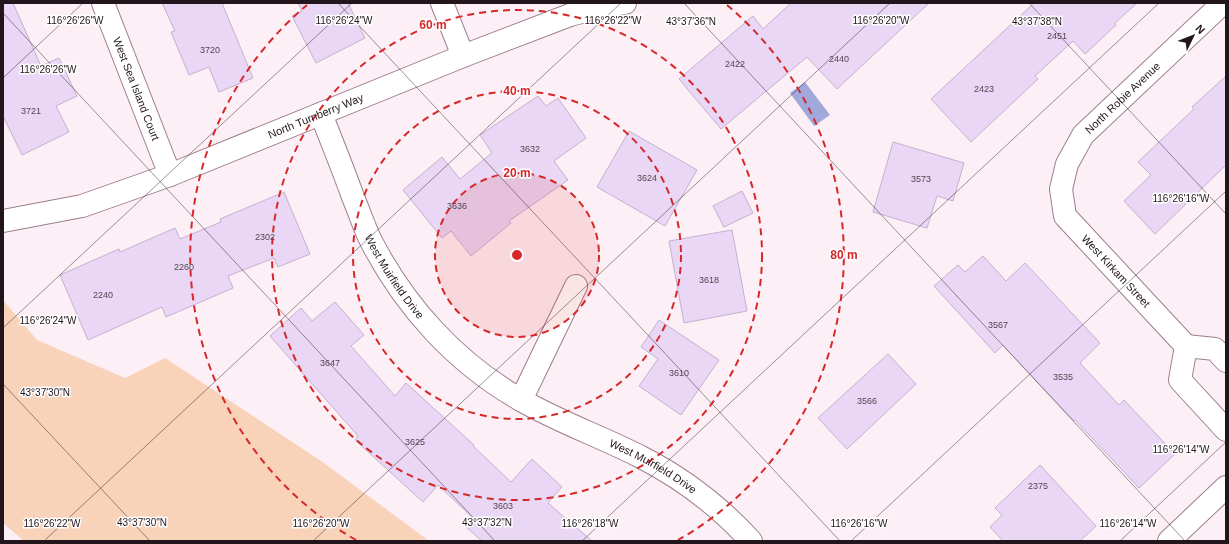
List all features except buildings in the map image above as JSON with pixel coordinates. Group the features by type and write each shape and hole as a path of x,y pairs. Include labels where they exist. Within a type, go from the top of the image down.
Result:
{"street":[{"name":"West Sea Island Court","path":"103,3 170,175"},
{"path":"442,3 463,56"},
{"name":"North Turnberry Way","path":"3,221 82,206 170,175 463,56 570,15 600,7 626,3"},
{"name":"North Robie Avenue","path":"1061,189 1067,164 1083,136 1223,3"},
{"name":"West Muirfield Drive","path":"321,114 370,239 385,267 403,294 444,342 468,363 521,400 641,457 668,472 719,510 751,541"},
{"name":"West Kirkam Street","path":"1061,189 1065,216 1186,346"},
{"path":"521,400 576,286"},
{"path":"1226,361 1214,349 1186,346 1180,380 1226,430"},
{"path":"1169,541 1226,487"}],"shaded area":[{"path":"3,300 37,340 125,378 165,358 324,463 429,541 24,541 3,523"}],"water":[{"path":"805,82 830,115 814,126 790,93"}]}
